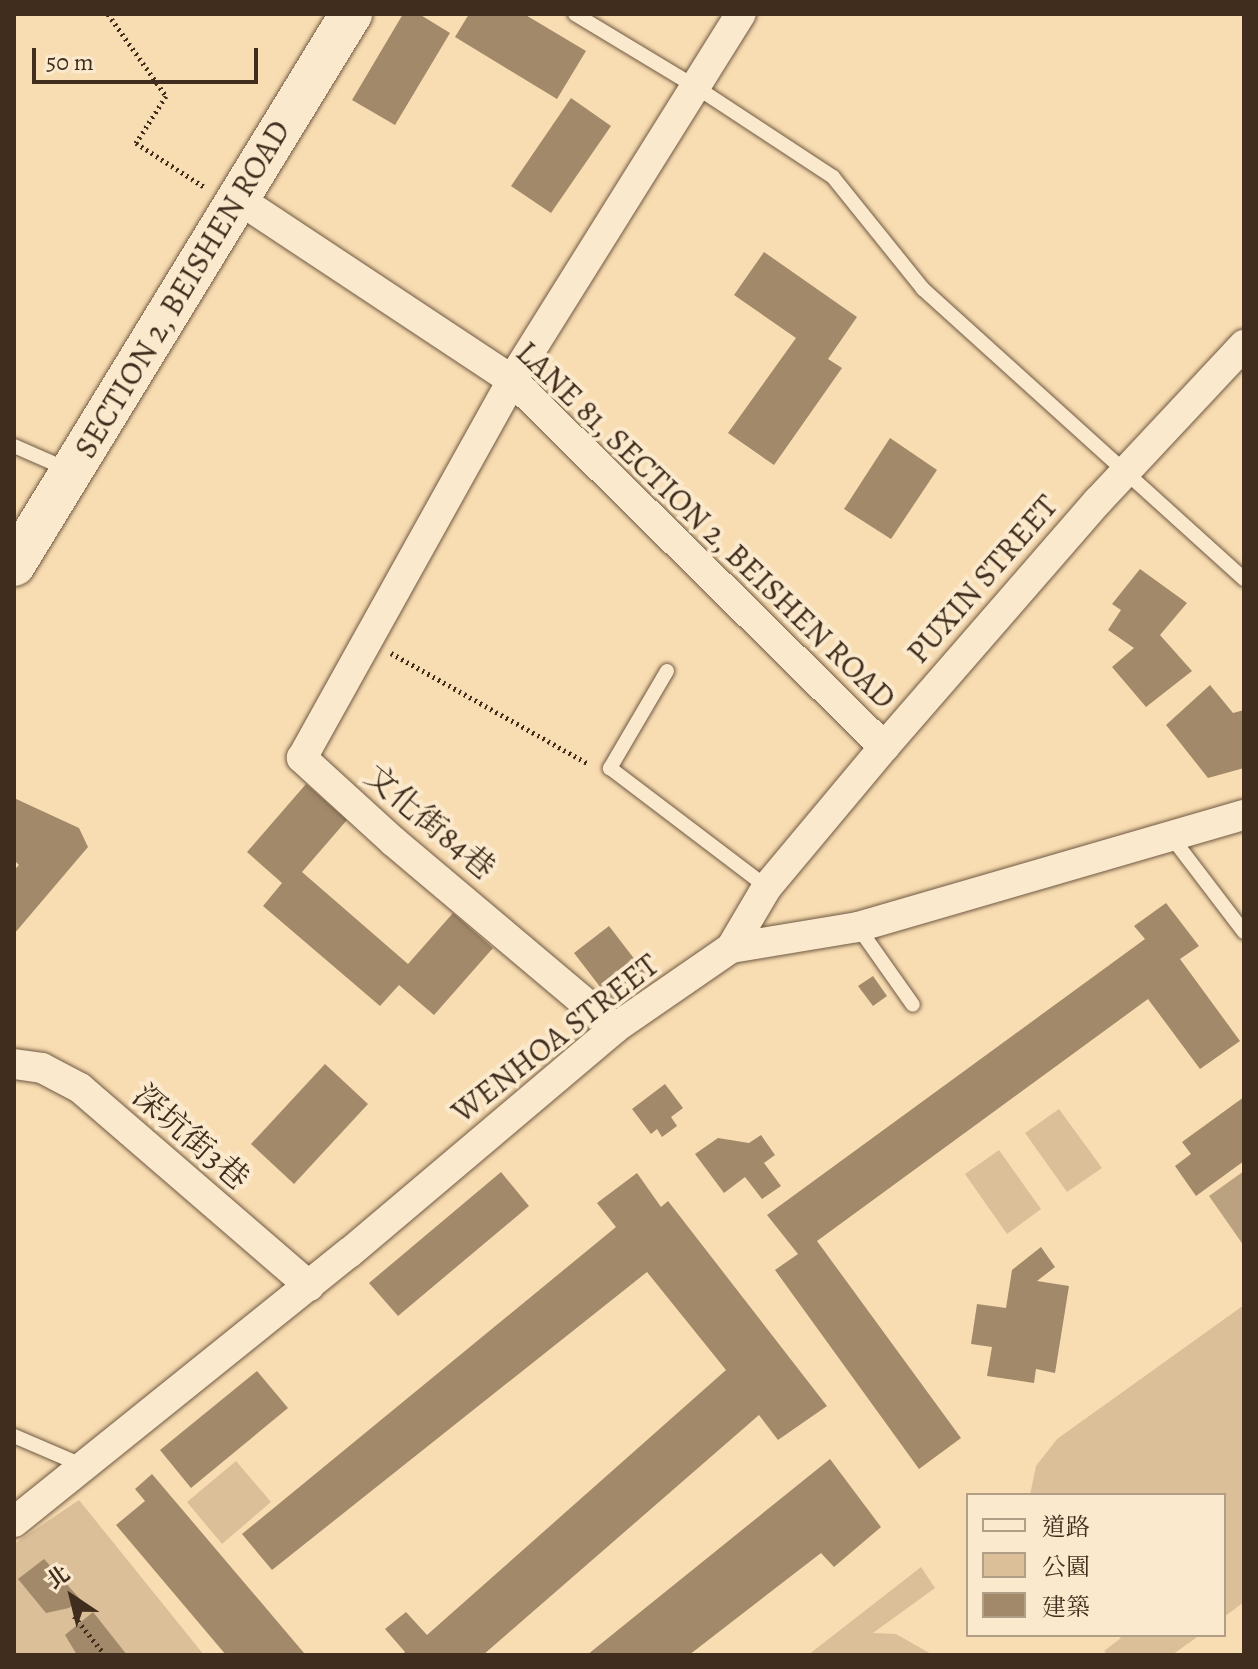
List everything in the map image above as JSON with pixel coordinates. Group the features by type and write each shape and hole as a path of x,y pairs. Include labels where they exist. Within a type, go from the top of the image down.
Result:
{"main road":[{"name":"SECTION 2, BEISHEN ROAD","path":"14,565 351,14"}],"street":[{"path":"366,639 512,380 741,14"},
{"name":"LANE 81, SECTION 2, BEISHEN ROAD","path":"237,198 512,380 884,747"},
{"name":"PUXIN STREET","path":"731,948 767,887 884,747 1123,473 1244,345"},
{"name":"文化街84巷","path":"366,639 353,669 302,758 394,842 615,1028"},
{"name":"WENHOA STREET","path":"14,1522 309,1286 615,1028 731,948 858,927 1244,815"},
{"name":"深坑街3巷","path":"14,1064 42,1068 80,1088 309,1286"}],"lane":[{"path":"575,14 696,87 833,177 923,289 1123,473 1244,579"},
{"path":"14,446 71,471"},
{"path":"667,671 610,768 767,887"},
{"path":"1170,835 1244,932"},
{"path":"858,927 913,1005"},
{"path":"14,1436 84,1466"}],"path":[{"path":"108,14 166,96 136,143 209,189 237,198"},
{"path":"366,639 587,763"},
{"path":"74,1616 105,1655"}],"green space":[{"path":"1059,1109 1102,1168 1067,1192 1025,1133"},
{"path":"999,1150 1041,1209 1007,1234 965,1174"},
{"path":"1244,1305 1244,1602 1226,1616 1226,1493 1030,1493 1036,1466 1057,1439"},
{"path":"236,1461 271,1502 222,1544 187,1502"},
{"path":"79,1500 204,1655 14,1655 14,1544"},
{"path":"921,1567 935,1588 873,1633 896,1634 933,1655 808,1655"},
{"path":"1197,1637 1172,1655 1108,1655 1104,1651 1121,1638"}],"shaded area":[{"path":"1244,1171 1244,1246 1209,1196"}],"building":[{"path":"403,14 419,14 450,33 395,125 352,100"},
{"path":"469,14 524,14 586,51 557,99 455,37"},
{"path":"571,98 611,126 551,213 511,186"},
{"path":"764,252 857,317 828,359 842,368 774,465 728,433 796,338 734,295"},
{"path":"890,438 937,470 891,539 844,509"},
{"path":"1140,569 1187,603 1160,635 1192,671 1146,707 1112,667 1134,648 1108,630 1121,610 1112,604"},
{"path":"1210,685 1233,713 1244,710 1244,768 1208,778 1166,725"},
{"path":"306,784 347,820 302,872 408,964 453,913 493,948 434,1015 399,985 380,1006 263,906 282,883 247,852"},
{"path":"14,798 79,828 88,847 14,934 14,870 19,865 14,860"},
{"path":"1166,903 1199,946 1180,959 1240,1041 1200,1069 1148,999 817,1241 961,1438 919,1469 775,1270 798,1254 767,1215 1145,939 1134,926"},
{"path":"609,926 649,978 614,1005 574,953"},
{"path":"873,976 887,996 873,1006 858,986"},
{"path":"325,1064 368,1104 294,1184 251,1144"},
{"path":"665,1084 683,1108 671,1117 677,1126 662,1137 657,1129 651,1134 632,1109"},
{"path":"1244,1097 1244,1161 1196,1196 1175,1166 1191,1154 1182,1142"},
{"path":"761,1135 775,1155 764,1163 781,1186 762,1199 745,1177 724,1193 695,1154 718,1138 749,1143"},
{"path":"501,1172 529,1206 398,1316 369,1283"},
{"path":"637,1173 661,1207 668,1201 827,1406 778,1440 759,1415 483,1655 401,1655 405,1652 385,1629 406,1612 427,1635 726,1370 647,1272 272,1570 242,1534 616,1227 597,1203"},
{"path":"1041,1247 1055,1267 1037,1281 1069,1286 1055,1373 1036,1369 1034,1383 987,1376 992,1347 971,1344 977,1304 1006,1308 1012,1270"},
{"path":"257,1371 288,1408 191,1488 160,1450"},
{"path":"830,1459 881,1527 834,1567 821,1553 689,1655 587,1655"},
{"path":"152,1474 304,1653 226,1655 116,1525 145,1501 135,1489"},
{"path":"44,1559 80,1599 69,1608 46,1613 18,1579"},
{"path":"93,1612 127,1655 77,1655 65,1635"}]}
